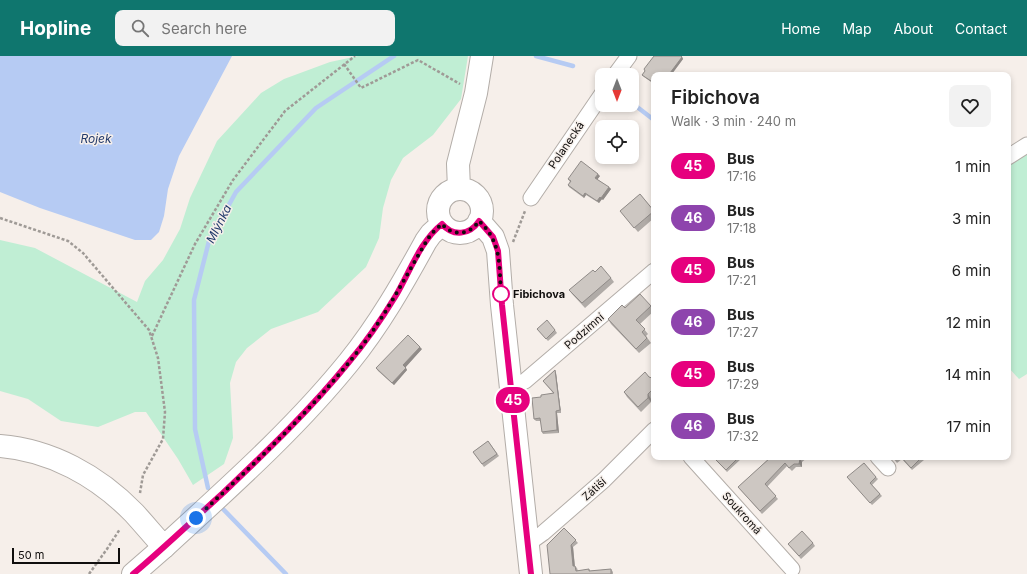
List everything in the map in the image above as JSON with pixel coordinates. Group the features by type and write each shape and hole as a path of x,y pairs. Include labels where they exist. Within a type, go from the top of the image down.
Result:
{"main road":[{"path":"459,189 458,164 476,92 482,56"},
{"path":"459,189 471,192 478,200 481,209 479,221 470,231 460,233 450,231 442,224 439,218 438,211 440,201 446,194 459,189"},
{"path":"479,221 493,237 498,251 505,252 502,305 532,574"},
{"path":"133,574 248,469 327,388 369,336 395,297 431,234 442,224"},
{"path":"0,446 32,451 74,467 106,488 133,512 164,547"}],"street":[{"path":"620,68 629,56"},
{"name":"Polanecká","path":"531,198 595,104"},
{"path":"1011,155 1027,145"},
{"name":"Podzimní","path":"511,388 525,381 651,274"},
{"name":"Zátiší","path":"529,542 542,533 604,480 651,433"},
{"name":"Soukromá","path":"694,460 792,569"},
{"path":"881,460 888,468"}],"path":[{"path":"152,336 195,244 233,180 285,112 355,56"},
{"path":"344,64 361,88 418,60 476,92"},
{"path":"505,252 531,198"},
{"path":"0,218 68,241 83,253 150,330 158,358 166,412 163,439 143,475 138,503 133,512"},
{"path":"89,574 107,550 120,529"}],"green space":[{"path":"358,56 468,56 461,99 433,135 403,158 391,180 383,208 379,238 366,267 318,312 271,329 247,348 236,362 230,383 233,438 224,464 193,485 178,459 146,412 135,412 98,427 61,421 28,399 0,391 0,240 35,248 137,302 145,281 163,260 180,229 190,198 217,141 261,93 284,79 330,62"},
{"path":"1027,154 1027,374 1019,379 1011,370 1011,163"}],"water":[{"name":"Rojek","path":"0,56 232,56 179,156 168,189 164,216 159,232 151,240 135,240 40,208 0,192"}],"building":[{"path":"654,56 682,57 671,72 651,72 651,81 642,75 645,71 644,69"},
{"path":"581,161 598,174 595,178 609,187 597,201 585,193 583,196 568,185 571,181 568,179"},
{"path":"640,194 651,207 651,214 634,228 620,211"},
{"path":"601,266 611,278 582,303 569,290 593,270 595,272"},
{"path":"640,294 651,306 636,320 645,329 642,332 647,338 636,349 608,319 622,305 625,308"},
{"path":"547,320 555,330 546,339 537,329"},
{"path":"408,335 420,347 403,365 406,368 392,383 376,368"},
{"path":"555,370 560,410 556,411 557,430 542,432 540,418 534,419 532,398 554,393 543,381"},
{"path":"645,372 651,378 651,391 648,394 648,398 638,407 624,392"},
{"path":"488,441 497,454 482,464 473,452"},
{"path":"716,460 736,460 726,470"},
{"path":"768,460 800,460 799,464 794,464 789,468 785,463 765,484 776,496 760,511 738,487"},
{"path":"904,460 919,460 911,468"},
{"path":"864,463 876,477 870,483 880,494 870,503 847,477"},
{"path":"564,528 576,540 571,545 573,566 575,566 576,571 589,569 589,571 611,569 611,574 550,574 547,545"},
{"path":"802,531 813,543 799,556 788,544"}],"waterway":[{"name":"Mlýnka","path":"208,488 195,429 194,300 209,241 236,192 316,108 394,56"},
{"path":"536,56 573,66"},
{"path":"639,108 651,118"},
{"name":"Mlýnka","path":"223,509 286,574"}],"bus line":[{"name":"45","path":"133,574 248,469 327,388 369,336 395,297 431,234 442,224 450,231 463,233 470,231 479,221 493,237 498,251 502,305 529,542 531,574"}],"place":[{"name":"Fibichova","path":"501,294"}],"route":[{"path":"196,518 300,417 350,361 395,297 431,234 442,224 450,231 460,233 470,231 479,221 489,231 498,251 501,294"}]}
